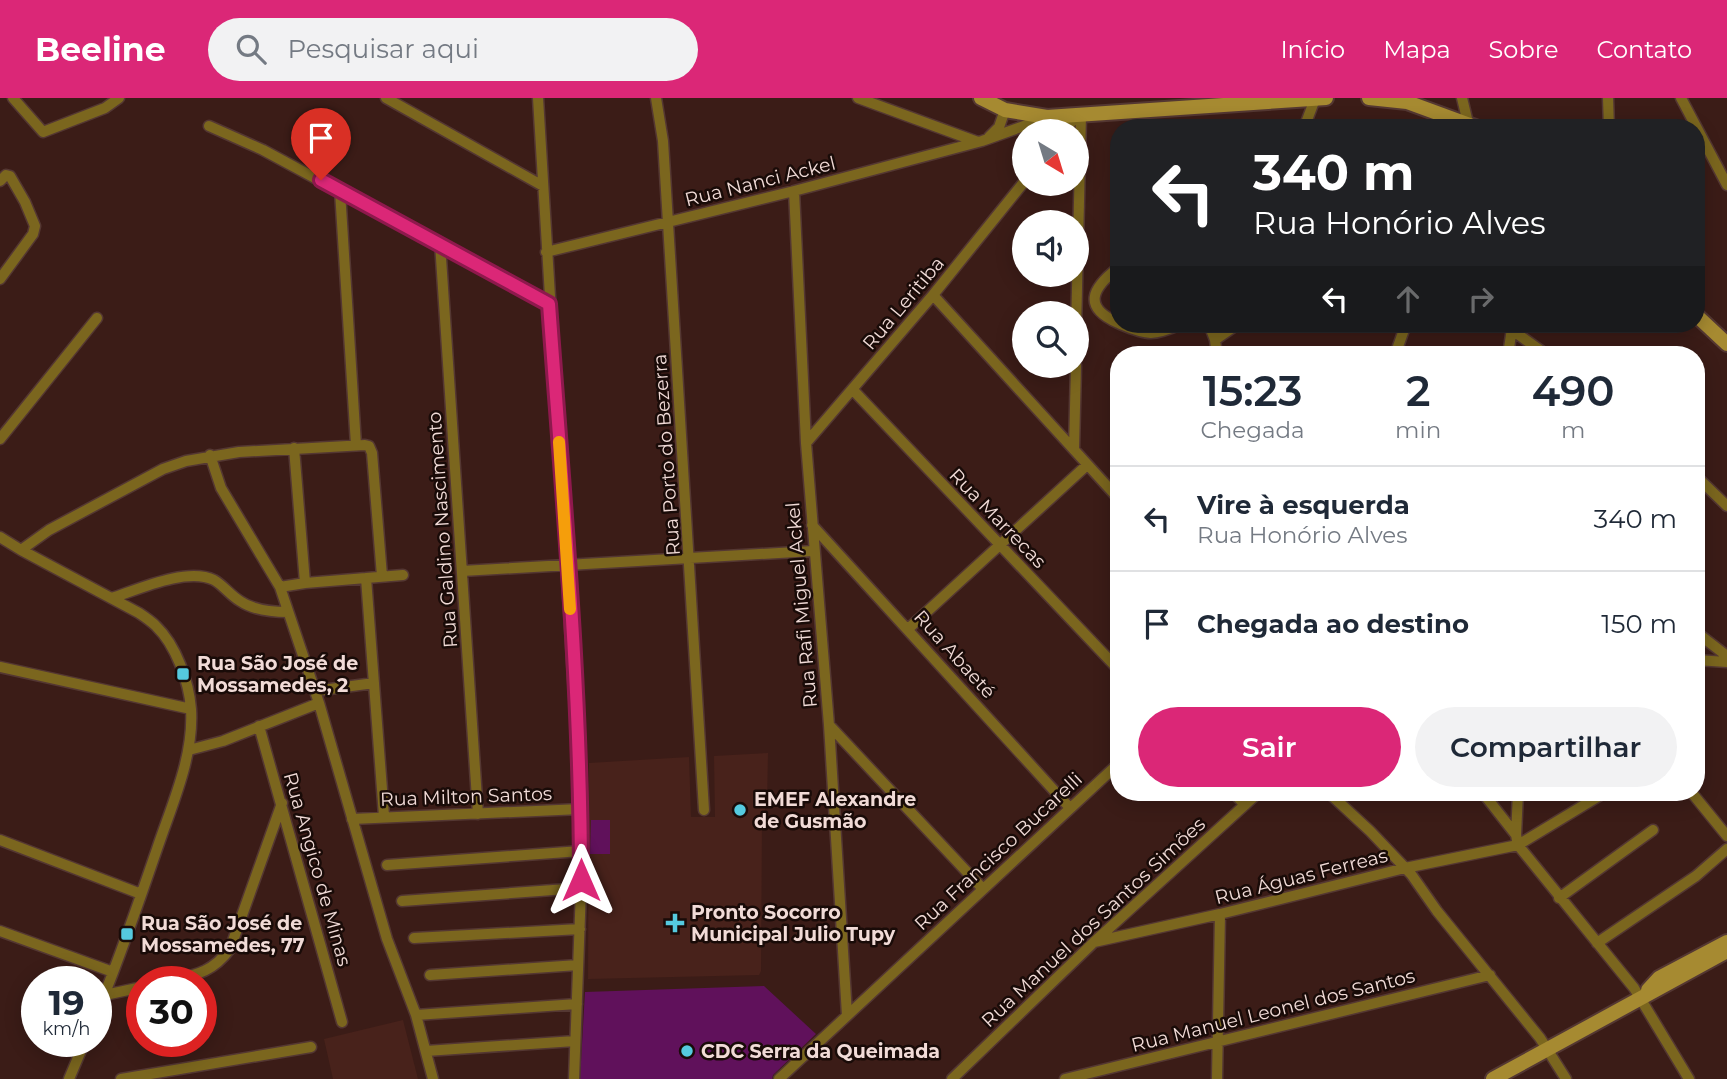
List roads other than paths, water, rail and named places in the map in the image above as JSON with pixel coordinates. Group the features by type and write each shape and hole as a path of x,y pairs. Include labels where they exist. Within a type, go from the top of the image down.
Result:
{"main road":[{"path":"981,98 1005,110 1046,117 1326,98"},
{"path":"1369,98 1407,102 1453,119"},
{"path":"1705,323 1727,344"},
{"path":"1640,998 1659,978 1727,942"},
{"path":"1493,1079 1727,951"}],"street":[{"path":"13,98 43,132 115,101"},
{"path":"386,98 543,186"},
{"path":"538,98 549,304 568,564 580,809 580,929 575,1041 570,1078"},
{"name":"Rua Porto do Bezerra","path":"656,98 663,141 704,810"},
{"path":"858,98 980,142 999,127 1005,110"},
{"path":"1462,98 1470,119"},
{"path":"1609,119 1608,100 1619,98"},
{"path":"1681,98 1692,119"},
{"path":"1307,119 1315,99"},
{"path":"1075,119 1079,115"},
{"path":"1076,301 1079,115"},
{"name":"Rua Nanci Ackel","path":"546,251 668,223 980,142 1046,117"},
{"path":"209,125 263,150 440,243 549,304"},
{"path":"1705,143 1727,185"},
{"path":"0,279 33,234 35,226 12,179 3,178"},
{"path":"340,191 356,445"},
{"name":"Rua Rafi Miguel Ackel","path":"794,191 806,443 829,725 847,1014"},
{"name":"Rua Leritiba","path":"806,443 933,295 1013,196"},
{"name":"Rua Galdino Nascimento","path":"440,243 478,814"},
{"path":"1110,275 1097,287 1094,300 1104,316 1110,319"},
{"path":"933,295 1110,489"},
{"path":"0,439 97,318"},
{"path":"1212,333 1216,346"},
{"path":"1215,340 1225,333"},
{"path":"1520,333 1536,346"},
{"path":"1074,449 1076,378"},
{"name":"Rua Marrecas","path":"853,390 1110,661"},
{"path":"21,550 49,530 163,469 210,455 356,445 369,446 372,453 382,576"},
{"path":"294,448 305,583"},
{"path":"210,455 221,488 280,587 319,703 387,939 416,1015 433,1079"},
{"path":"908,629 1087,465"},
{"path":"1705,485 1727,506"},
{"name":"Rua Abaeté","path":"813,525 1070,808"},
{"path":"0,537 139,613 157,626 169,643 183,674 191,709 189,750 112,975"},
{"path":"463,571 813,551"},
{"path":"112,598 177,578 199,576 214,580 247,604 272,612 288,612"},
{"path":"280,587 403,576"},
{"path":"366,578 384,816"},
{"path":"1705,639 1727,656"},
{"path":"1705,661 1727,662"},
{"path":"0,667 191,709"},
{"path":"315,691 374,683"},
{"path":"189,750 223,741 319,703"},
{"path":"829,725 983,889"},
{"name":"Rua Angico de Minas","path":"259,726 342,1022"},
{"name":"Rua Francisco Bucarelli","path":"779,1079 1110,771"},
{"path":"1241,801 1245,805"},
{"name":"Rua Manuel dos Santos Simões","path":"952,1079 1094,942 1249,801"},
{"path":"1338,801 1405,869 1548,1050 1566,1079"},
{"path":"1489,801 1559,898 1640,998 1689,1079"},
{"path":"1517,840 1518,801"},
{"name":"Rua Águas Ferreas","path":"1094,942 1220,914 1517,840 1589,801"},
{"path":"1699,801 1727,836"},
{"path":"214,966 230,949 282,803"},
{"name":"Rua Milton Santos","path":"352,819 580,809"},
{"path":"1559,898 1653,830"},
{"path":"0,840 141,894"},
{"path":"1597,943 1696,876 1727,849"},
{"path":"387,865 581,851"},
{"path":"402,901 581,888"},
{"path":"1217,1079 1220,914"},
{"path":"414,938 580,929"},
{"path":"0,931 113,972"},
{"path":"430,975 578,965"},
{"name":"Rua Manuel Leonel dos Santos","path":"1065,1079 1490,975"},
{"path":"416,1015 577,1004"},
{"path":"426,1051 575,1041"},
{"path":"121,1079 311,1047"},
{"path":"69,1079 78,1057"}],"place":[{"name":"Rua São José de Mossamedes, 2","path":"183,674"},
{"name":"EMEF Alexandre de Gusmão","path":"740,810"},
{"name":"Pronto Socorro Municipal Julio Tupy","path":"675,923"},
{"name":"Rua São José de Mossamedes, 77","path":"127,934"},
{"name":"CDC Serra da Queimada","path":"687,1051"}]}
